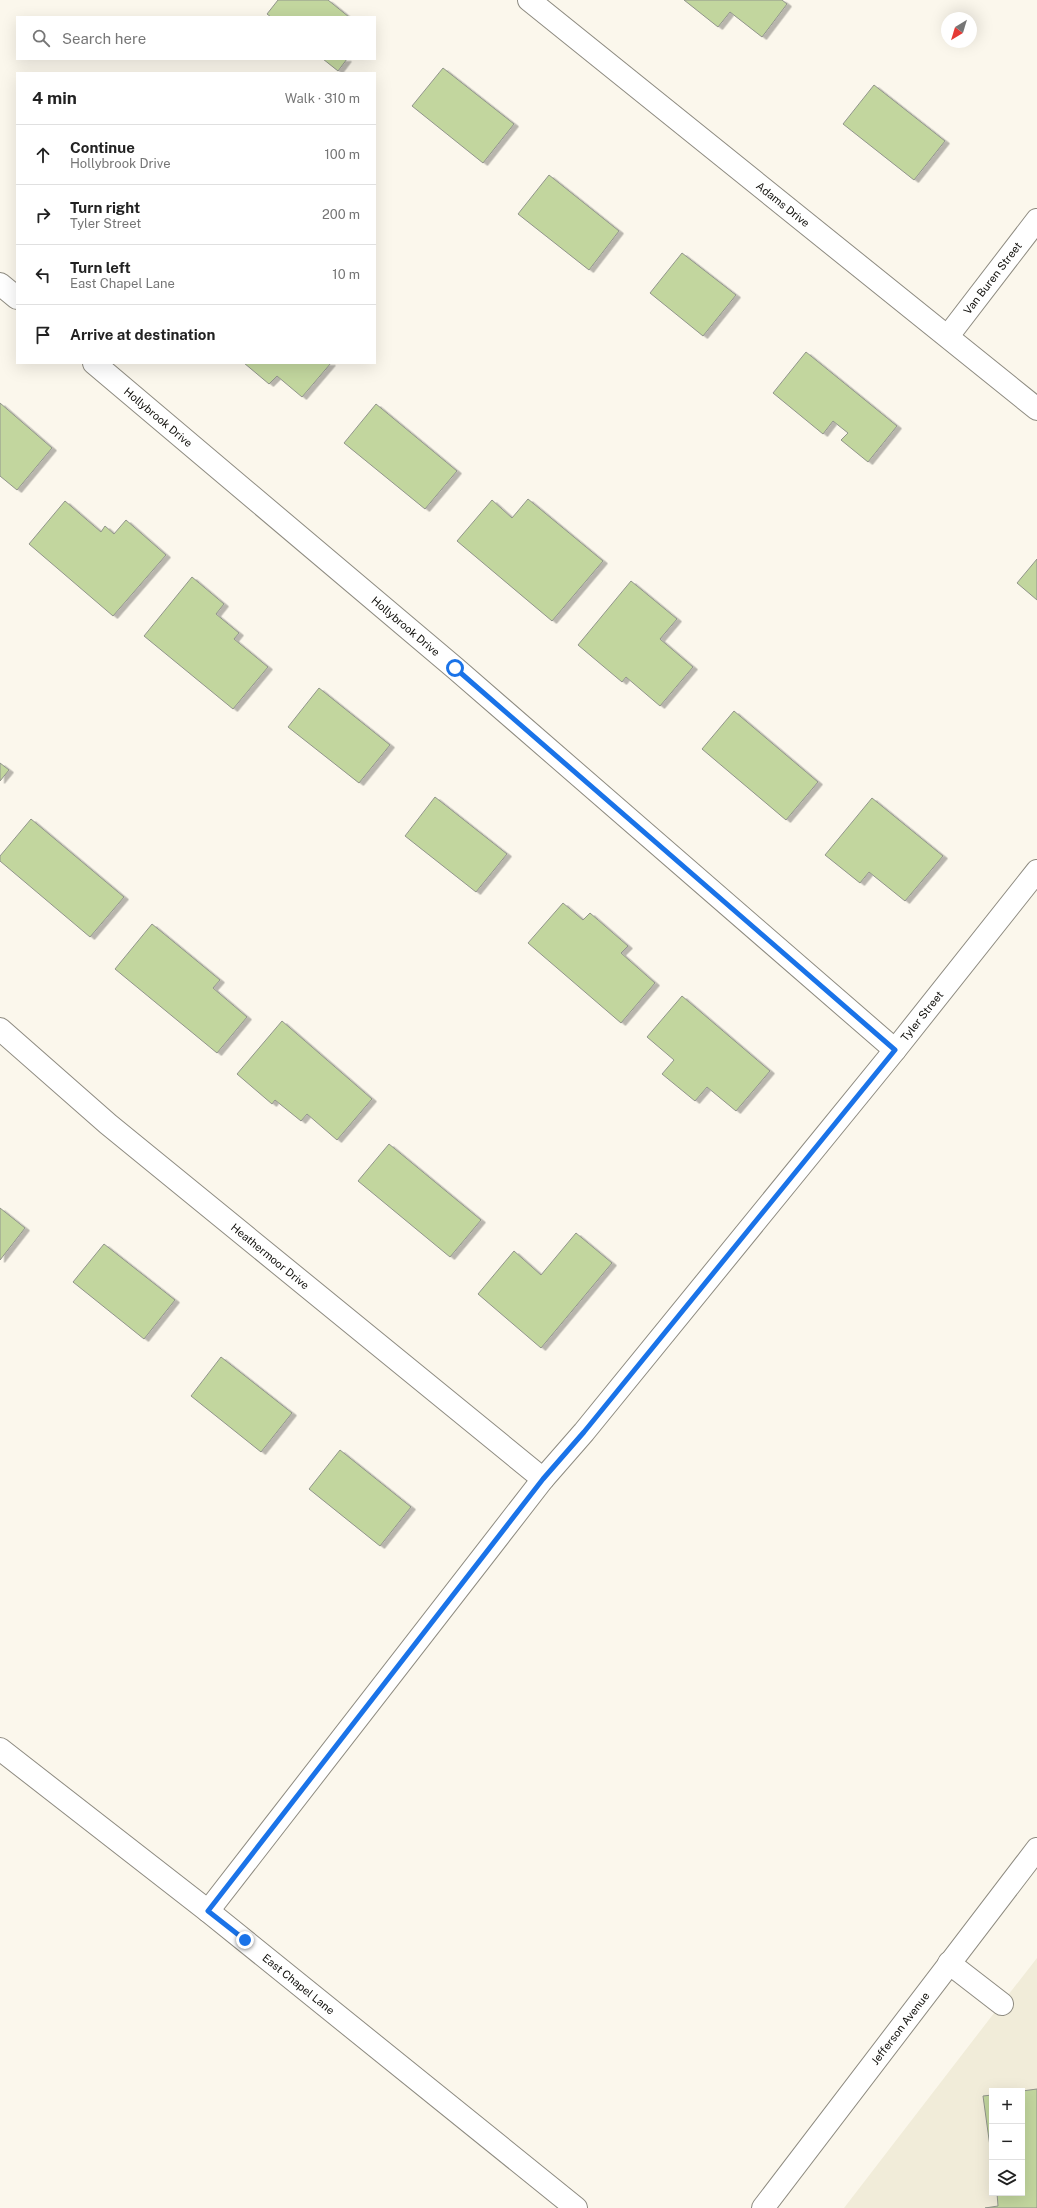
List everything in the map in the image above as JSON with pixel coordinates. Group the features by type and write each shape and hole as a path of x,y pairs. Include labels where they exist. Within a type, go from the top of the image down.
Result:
{"street":[{"name":"Adams Drive","path":"529,0 1037,409"},
{"name":"Van Buren Street","path":"948,336 1037,220"},
{"path":"0,284 16,297"},
{"name":"Hollybrook Drive","path":"95,364 455,668 895,1050"},
{"name":"Tyler Street","path":"208,1911 543,1479 584,1432 895,1050 1037,871"},
{"name":"Heathermoor Drive","path":"0,1029 108,1124 543,1479"},
{"name":"East Chapel Lane","path":"0,1749 208,1911 576,2208"},
{"name":"Jefferson Avenue","path":"763,2208 1037,1849"},
{"path":"949,1963 1002,2004"}],"shaded area":[{"path":"1037,1958 1037,2208 844,2208 991,2017"}],"building":[{"path":"278,0 328,0 348,16 270,16 267,14"},
{"path":"684,0 782,0 787,4 762,37 730,12 718,27"},
{"path":"324,60 346,60 338,71"},
{"path":"443,68 514,124 483,163 412,106"},
{"path":"874,85 945,141 914,180 843,124"},
{"path":"549,175 619,231 589,270 518,214"},
{"path":"682,253 736,295 703,336 650,293"},
{"path":"806,352 897,426 868,462 841,440 848,433 833,421 823,434 773,393"},
{"path":"245,364 330,364 302,397 277,376 269,384"},
{"path":"0,403 52,448 17,490 0,476"},
{"path":"376,404 457,471 425,509 344,443"},
{"path":"528,499 603,561 552,621 457,541 492,500 512,518"},
{"path":"65,501 101,532 105,526 114,534 126,520 166,555 113,616 29,544"},
{"path":"1037,559 1037,600 1017,583"},
{"path":"192,577 224,604 216,614 239,633 234,639 268,667 233,709 144,636"},
{"path":"631,581 677,619 660,639 693,667 660,706 626,677 622,682 578,645"},
{"path":"319,688 390,745 359,783 288,727"},
{"path":"734,711 818,782 786,820 702,749"},
{"path":"0,763 9,770 0,781"},
{"path":"435,797 507,854 476,892 405,836"},
{"path":"872,798 943,856 905,901 869,872 860,883 825,855"},
{"path":"31,819 124,897 90,937 0,861 0,856"},
{"path":"563,903 583,920 590,913 628,946 621,953 655,983 621,1023 528,943"},
{"path":"152,924 220,980 213,988 247,1017 217,1053 115,969"},
{"path":"682,996 770,1071 736,1111 707,1087 695,1101 662,1074 674,1060 647,1037"},
{"path":"282,1021 372,1099 337,1140 307,1114 301,1121 275,1100 272,1104 237,1074"},
{"path":"389,1144 481,1220 450,1257 358,1181"},
{"path":"0,1208 25,1228 0,1260"},
{"path":"576,1233 612,1263 541,1348 478,1294 514,1251 541,1275"},
{"path":"104,1244 175,1300 144,1339 73,1282"},
{"path":"221,1357 292,1413 261,1452 191,1396"},
{"path":"340,1450 411,1507 380,1546 309,1489"},
{"path":"1037,2089 1037,2208 985,2208 998,2206 997,2196 1025,2196 1025,2091"},
{"path":"989,2095 989,2139 983,2096"}],"route":[{"path":"245,1940 208,1911 543,1479 584,1432 895,1050 862,1023 455,668"}]}
